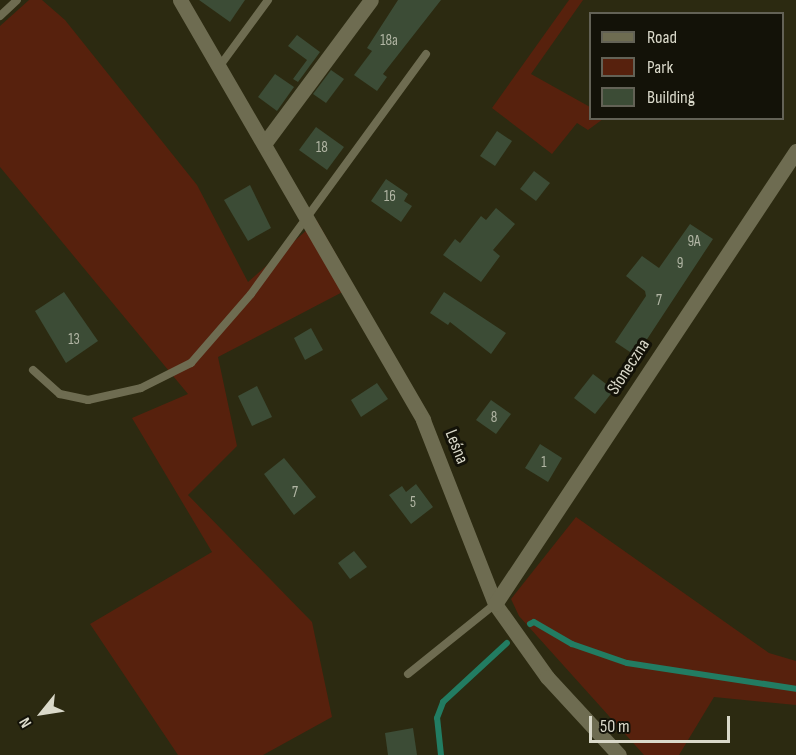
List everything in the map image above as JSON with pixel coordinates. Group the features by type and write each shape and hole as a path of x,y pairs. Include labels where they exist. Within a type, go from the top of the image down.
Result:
{"street":[{"name":"Leśna","path":"180,0 432,438 495,604 547,677 619,755"},
{"path":"264,144 371,0"},
{"name":"Słoneczna","path":"495,604 796,151"}],"lane":[{"path":"0,16 17,0"},
{"path":"219,67 268,0"},
{"path":"33,370 60,394 88,400 124,394 168,377 191,363 216,338 308,219 426,54"},
{"path":"408,675 495,604"}],"green space":[{"path":"29,0 42,0 65,20 197,185 248,282 317,221 354,286 218,357 237,446 188,495 312,622 332,717 263,755 178,755 90,624 212,552 132,418 188,394 0,167 0,26"},
{"path":"569,0 583,0 531,74 589,106 589,120 602,120 588,130 577,123 552,154 492,108"},
{"path":"576,517 769,653 796,661 796,705 714,697 679,755 644,755 519,616 511,599"}],"building":[{"path":"199,0 245,0 230,22"},
{"path":"398,0 441,0 383,74 387,77 377,91 354,75 372,51 367,48"},
{"path":"297,35 320,52 298,82 293,79 307,60 288,46"},
{"path":"331,70 344,79 326,103 313,94"},
{"path":"275,74 294,87 277,111 258,97"},
{"path":"316,127 344,147 327,170 299,150"},
{"path":"497,131 512,141 495,166 480,156"},
{"path":"534,171 550,183 536,201 520,189"},
{"path":"386,179 408,194 404,201 412,206 401,222 371,201"},
{"path":"250,185 271,228 248,241 224,200"},
{"path":"496,208 515,224 493,250 500,256 481,282 443,255 455,239 460,243 481,216 486,220"},
{"path":"690,224 713,239 636,356 615,342 646,296 645,291 626,276 642,256 659,268"},
{"path":"64,292 98,341 66,363 35,311"},
{"path":"444,292 506,333 491,354 450,322 448,325 430,313"},
{"path":"311,328 323,350 305,360 294,338"},
{"path":"593,374 614,390 595,414 574,398"},
{"path":"377,383 388,399 361,417 351,400"},
{"path":"257,386 272,417 252,426 238,396"},
{"path":"491,400 511,414 496,434 476,420"},
{"path":"540,444 562,458 548,482 525,468"},
{"path":"284,458 316,497 294,515 264,474"},
{"path":"416,484 433,507 411,524 389,495 402,486 406,492"},
{"path":"354,551 367,567 350,579 338,563"},
{"path":"413,728 417,755 388,755 385,733"}],"waterway":[{"path":"530,624 534,622 572,644 627,663 796,689"},
{"path":"441,755 437,718 443,702 507,643"}]}
